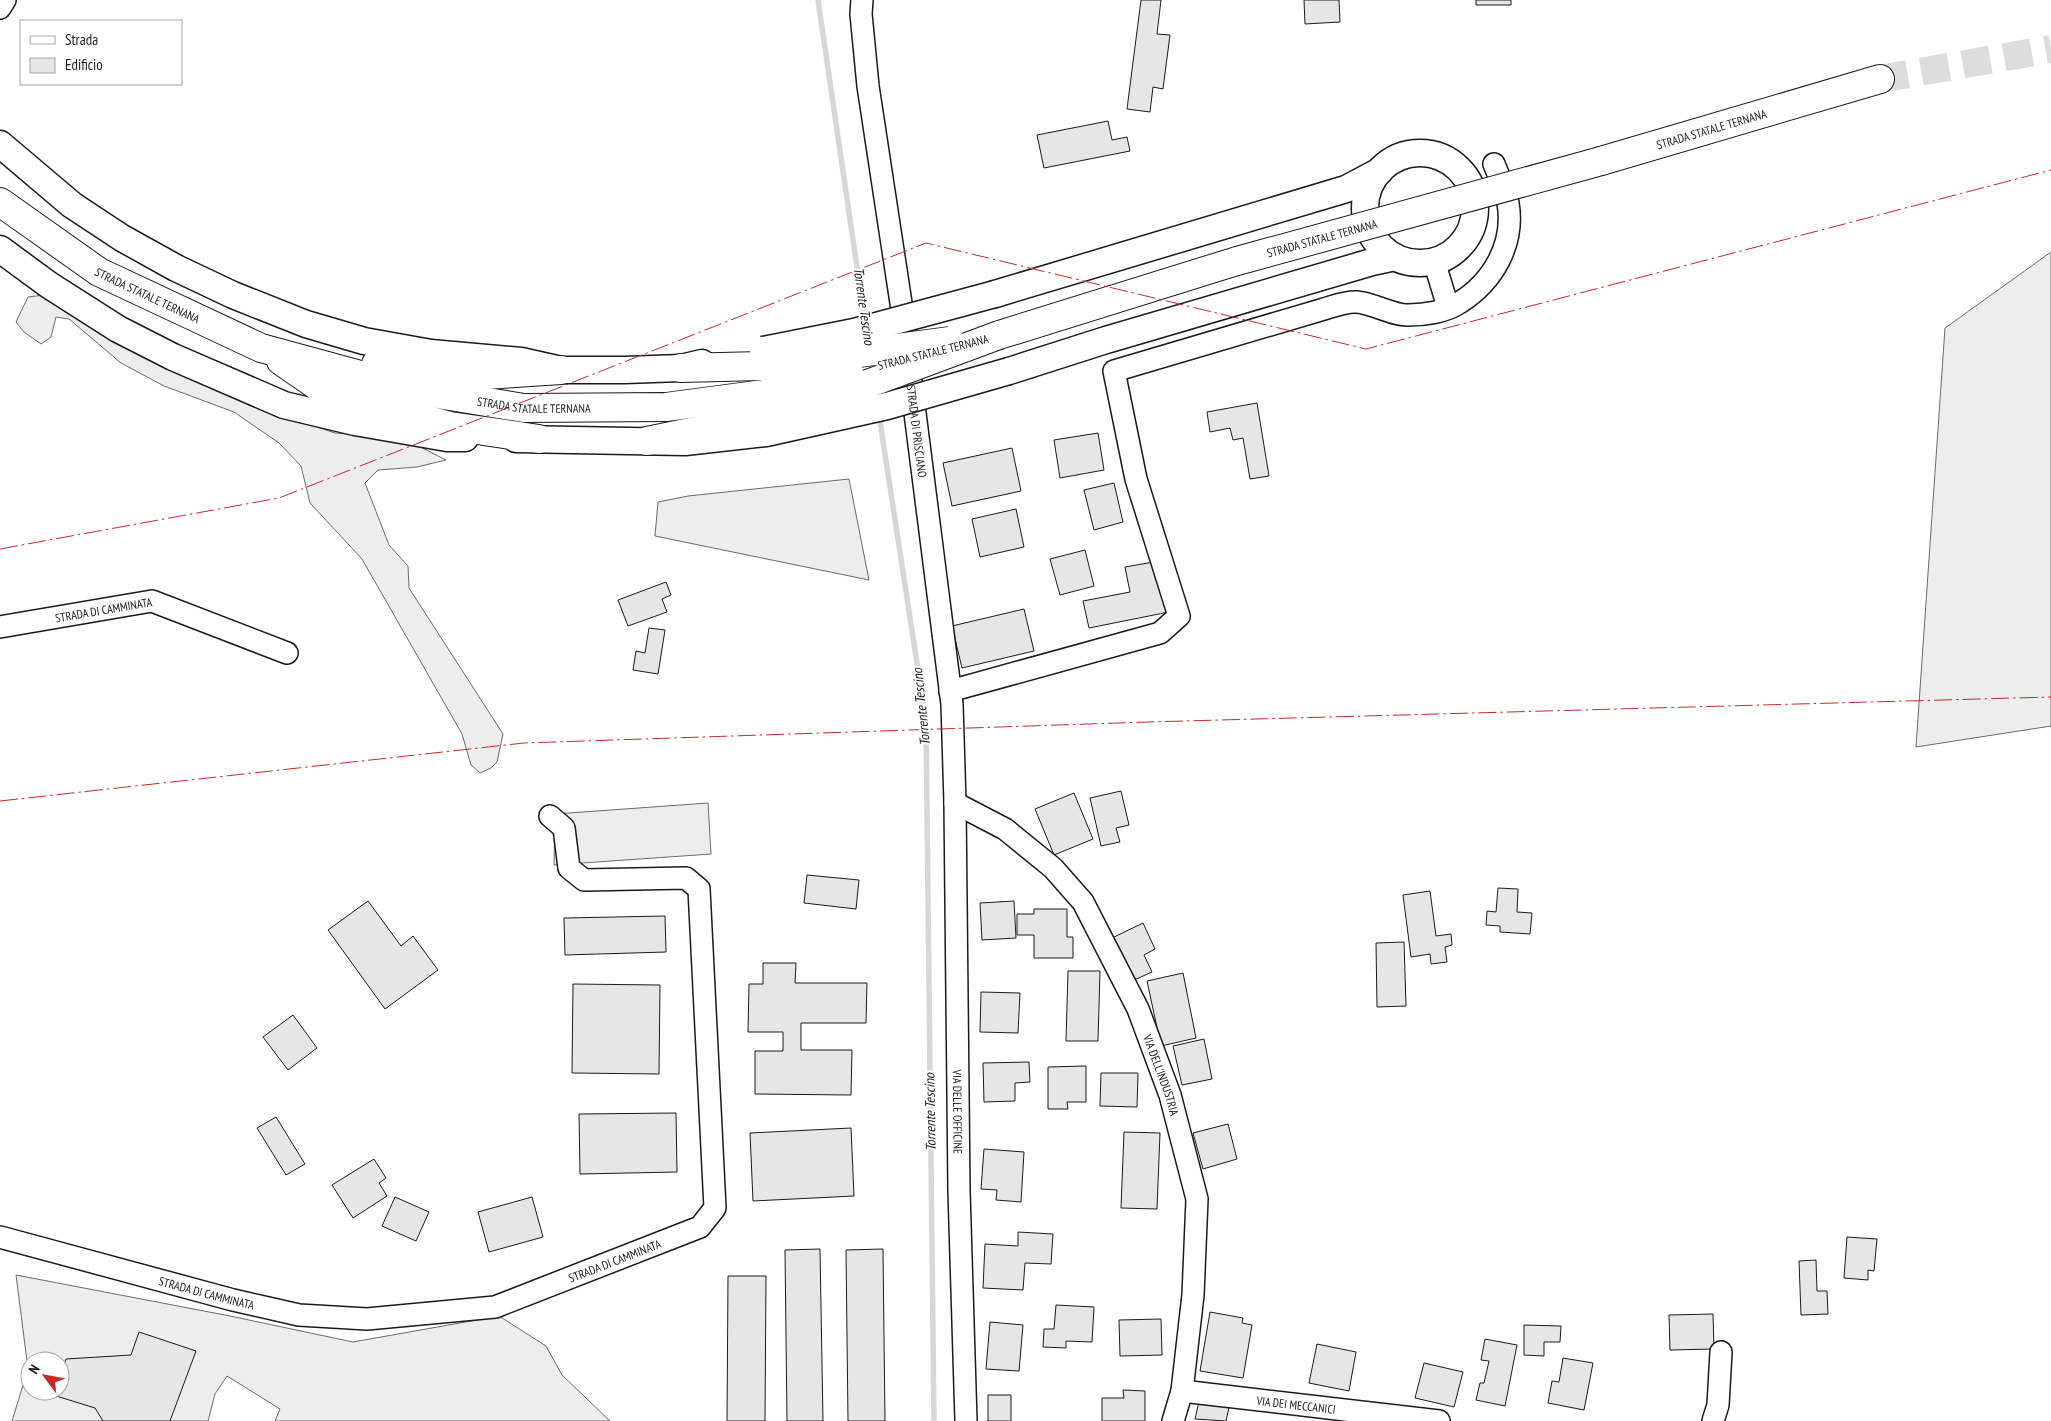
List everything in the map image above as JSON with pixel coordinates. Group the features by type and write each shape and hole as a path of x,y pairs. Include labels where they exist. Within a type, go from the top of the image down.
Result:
{"highway":[{"name":"STRADA STATALE TERNANA","path":"0,202 99,272 261,348 419,391 524,408 666,407 765,415 999,335 1237,261 1601,161 1880,78"},
{"path":"681,368 762,358 999,335"},
{"path":"261,348 342,358 402,369 485,375 561,370"},
{"path":"261,348 326,392 450,426 539,439"},
{"path":"648,441 765,415"}],"main road":[{"path":"0,144 80,210 122,238 176,268 233,295 306,324 364,341 431,353 521,361 561,370 681,368"},
{"path":"762,358 994,294 1346,189 1405,155 1426,154 1445,159 1464,175 1470,186 1474,202 1474,218 1470,229 1457,248 1446,256 1434,261 1413,263 1395,257 1383,249 1369,230 1365,215 1367,194 1371,183 1380,170"},
{"path":"0,249 49,285 118,329 173,357 284,404 355,422 447,438 648,441"},
{"path":"765,415 887,406 1009,371 1125,334 1395,257"}],"street":[{"path":"0,8 5,0"},
{"name":"STRADA DI PRISCIANO","path":"862,0 861,14 868,86 901,303 950,691 955,803"},
{"path":"950,691 1160,633 1179,616 1136,479 1114,372 1355,301 1406,316 1432,312 1458,304 1477,290 1490,275 1504,251 1509,220 1508,203 1494,164"},
{"path":"1434,261 1448,308"},
{"name":"STRADA DI CAMMINATA","path":"0,627 152,601 287,654"},
{"name":"VIA DELL'INDUSTRIA","path":"955,803 1005,829 1053,868 1083,902 1138,1010 1170,1095 1197,1199 1193,1295 1182,1391 1173,1421"},
{"name":"VIA DELLE OFFICINE","path":"955,803 959,1191 966,1421"},
{"name":"STRADA DI CAMMINATA","path":"0,1237 233,1300 299,1315 367,1319 495,1307 700,1227 715,1208 699,888 686,878 584,880 569,868 564,828 550,816"},
{"path":"1712,1421 1718,1405 1721,1352"},
{"name":"VIA DEI MECCANICI","path":"1182,1391 1440,1421"}],"shaded area":[{"path":"2051,252 2051,726 1916,747 1945,328"},
{"path":"44,295 255,406 335,433 403,438 446,460 417,467 378,470 365,483 389,545 408,566 409,588 503,734 497,762 491,768 480,773 471,765 462,734 362,559 310,503 301,466 279,443 234,412 164,386 121,363 69,319 56,317 51,337 41,344 24,332 16,322 28,297"},
{"path":"849,479 869,580 655,536 658,502 688,496"},
{"path":"708,803 711,854 554,865 555,814"},
{"path":"16,1275 230,1316 353,1342 499,1316 546,1346 562,1375 610,1421 275,1421 280,1409 227,1376 215,1394 208,1421 12,1421 20,1395 20,1401 70,1401 70,1351 26,1351"}],"building":[{"path":"1141,0 1161,0 1157,34 1170,35 1163,89 1153,87 1150,112 1127,109"},
{"path":"1304,0 1339,0 1340,22 1305,24"},
{"path":"1476,0 1511,0 1511,5 1476,5"},
{"path":"1108,121 1112,140 1127,137 1130,151 1044,168 1037,135"},
{"path":"1257,403 1269,476 1250,479 1243,438 1233,440 1230,428 1210,432 1207,412"},
{"path":"1098,433 1104,470 1060,478 1054,440"},
{"path":"1012,448 1021,491 952,506 943,463"},
{"path":"1114,483 1123,522 1094,530 1084,490"},
{"path":"1016,509 1024,547 980,557 972,519"},
{"path":"1085,550 1094,586 1060,595 1050,559"},
{"path":"1159,561 1169,612 1089,628 1083,601 1130,592 1125,567"},
{"path":"666,582 671,595 662,599 667,612 628,626 618,600"},
{"path":"1024,609 1034,651 962,668 952,626"},
{"path":"649,628 665,630 658,674 633,670 636,651 645,653"},
{"path":"1121,791 1129,825 1116,828 1120,842 1101,846 1090,798"},
{"path":"1074,793 1093,839 1054,855 1035,809"},
{"path":"807,875 859,880 856,909 804,903"},
{"path":"1498,888 1518,889 1517,912 1532,913 1530,934 1500,932 1500,926 1486,925 1487,911 1496,912"},
{"path":"1430,891 1436,936 1451,934 1452,945 1445,947 1447,962 1431,964 1430,954 1411,957 1403,895"},
{"path":"368,901 401,946 413,936 438,970 385,1009 328,930"},
{"path":"1014,901 1016,938 982,940 980,903"},
{"path":"1034,909 1067,909 1067,937 1073,937 1073,958 1034,958 1034,935 1017,935 1017,914 1034,914"},
{"path":"665,916 666,952 565,955 564,918"},
{"path":"1143,923 1155,949 1144,955 1152,972 1132,981 1112,938"},
{"path":"1404,942 1406,1006 1377,1007 1376,943"},
{"path":"763,963 796,963 795,983 867,983 866,1023 801,1023 801,1050 852,1050 851,1095 755,1094 755,1051 783,1051 783,1032 748,1032 749,984 763,984"},
{"path":"1068,971 1100,971 1098,1041 1066,1041"},
{"path":"1183,973 1196,1038 1161,1046 1147,981"},
{"path":"573,984 660,985 659,1074 572,1073"},
{"path":"981,992 1020,993 1018,1033 980,1032"},
{"path":"293,1015 317,1048 288,1070 263,1037"},
{"path":"1204,1039 1212,1079 1182,1085 1173,1046"},
{"path":"1029,1062 1030,1082 1015,1083 1015,1101 984,1102 983,1063"},
{"path":"1086,1066 1086,1102 1067,1102 1068,1109 1048,1109 1048,1067"},
{"path":"1101,1073 1138,1073 1137,1107 1100,1106"},
{"path":"676,1113 677,1172 580,1174 579,1114"},
{"path":"276,1117 305,1164 286,1175 257,1128"},
{"path":"1228,1124 1237,1159 1203,1169 1193,1133"},
{"path":"851,1128 854,1196 753,1201 750,1133"},
{"path":"1124,1132 1160,1133 1157,1209 1121,1208"},
{"path":"984,1149 1024,1152 1021,1202 996,1200 997,1190 981,1189"},
{"path":"374,1159 386,1178 379,1183 387,1196 353,1218 332,1185"},
{"path":"395,1197 429,1212 416,1241 382,1226"},
{"path":"532,1197 543,1237 489,1252 478,1212"},
{"path":"1018,1232 1053,1234 1051,1264 1025,1263 1023,1290 983,1288 985,1244 1018,1246"},
{"path":"1847,1237 1877,1239 1874,1271 1868,1270 1868,1280 1844,1278"},
{"path":"820,1249 823,1421 787,1421 785,1250"},
{"path":"883,1249 885,1421 848,1421 846,1250"},
{"path":"1816,1260 1817,1291 1827,1291 1828,1314 1801,1315 1799,1261"},
{"path":"728,1276 766,1276 765,1421 727,1421"},
{"path":"1056,1305 1094,1307 1092,1342 1066,1341 1066,1348 1043,1347 1044,1329 1054,1329"},
{"path":"1210,1312 1243,1318 1242,1323 1252,1325 1243,1378 1200,1371"},
{"path":"1713,1314 1714,1349 1670,1350 1669,1315"},
{"path":"1161,1319 1162,1355 1120,1356 1119,1320"},
{"path":"990,1322 1023,1325 1019,1371 986,1369"},
{"path":"1524,1325 1561,1326 1560,1342 1544,1342 1544,1356 1524,1355"},
{"path":"139,1332 196,1351 170,1421 103,1421 95,1408 70,1400 70,1359 131,1355"},
{"path":"1485,1339 1517,1345 1505,1406 1476,1400 1480,1383 1484,1383 1489,1361 1481,1360"},
{"path":"1317,1344 1356,1352 1349,1391 1309,1383"},
{"path":"1563,1358 1593,1363 1584,1410 1548,1403 1552,1381 1559,1382"},
{"path":"1424,1363 1463,1372 1454,1407 1415,1398"},
{"path":"1123,1390 1145,1391 1145,1421 1102,1421 1102,1398 1124,1398"},
{"path":"988,1395 1011,1395 1011,1421 988,1421"},
{"path":"1200,1397 1230,1403 1226,1421 1195,1419"}],"waterway":[{"name":"Torrente Tescino","path":"818,0 865,322"},
{"name":"Torrente Tescino","path":"879,415 926,722 934,1421"}],"tunnel":[{"path":"1880,79 2051,49"}],"power":[{"path":"0,549 279,498 926,243 1366,349 2051,170"},
{"path":"0,801 524,743 1148,722 2051,697"}]}
